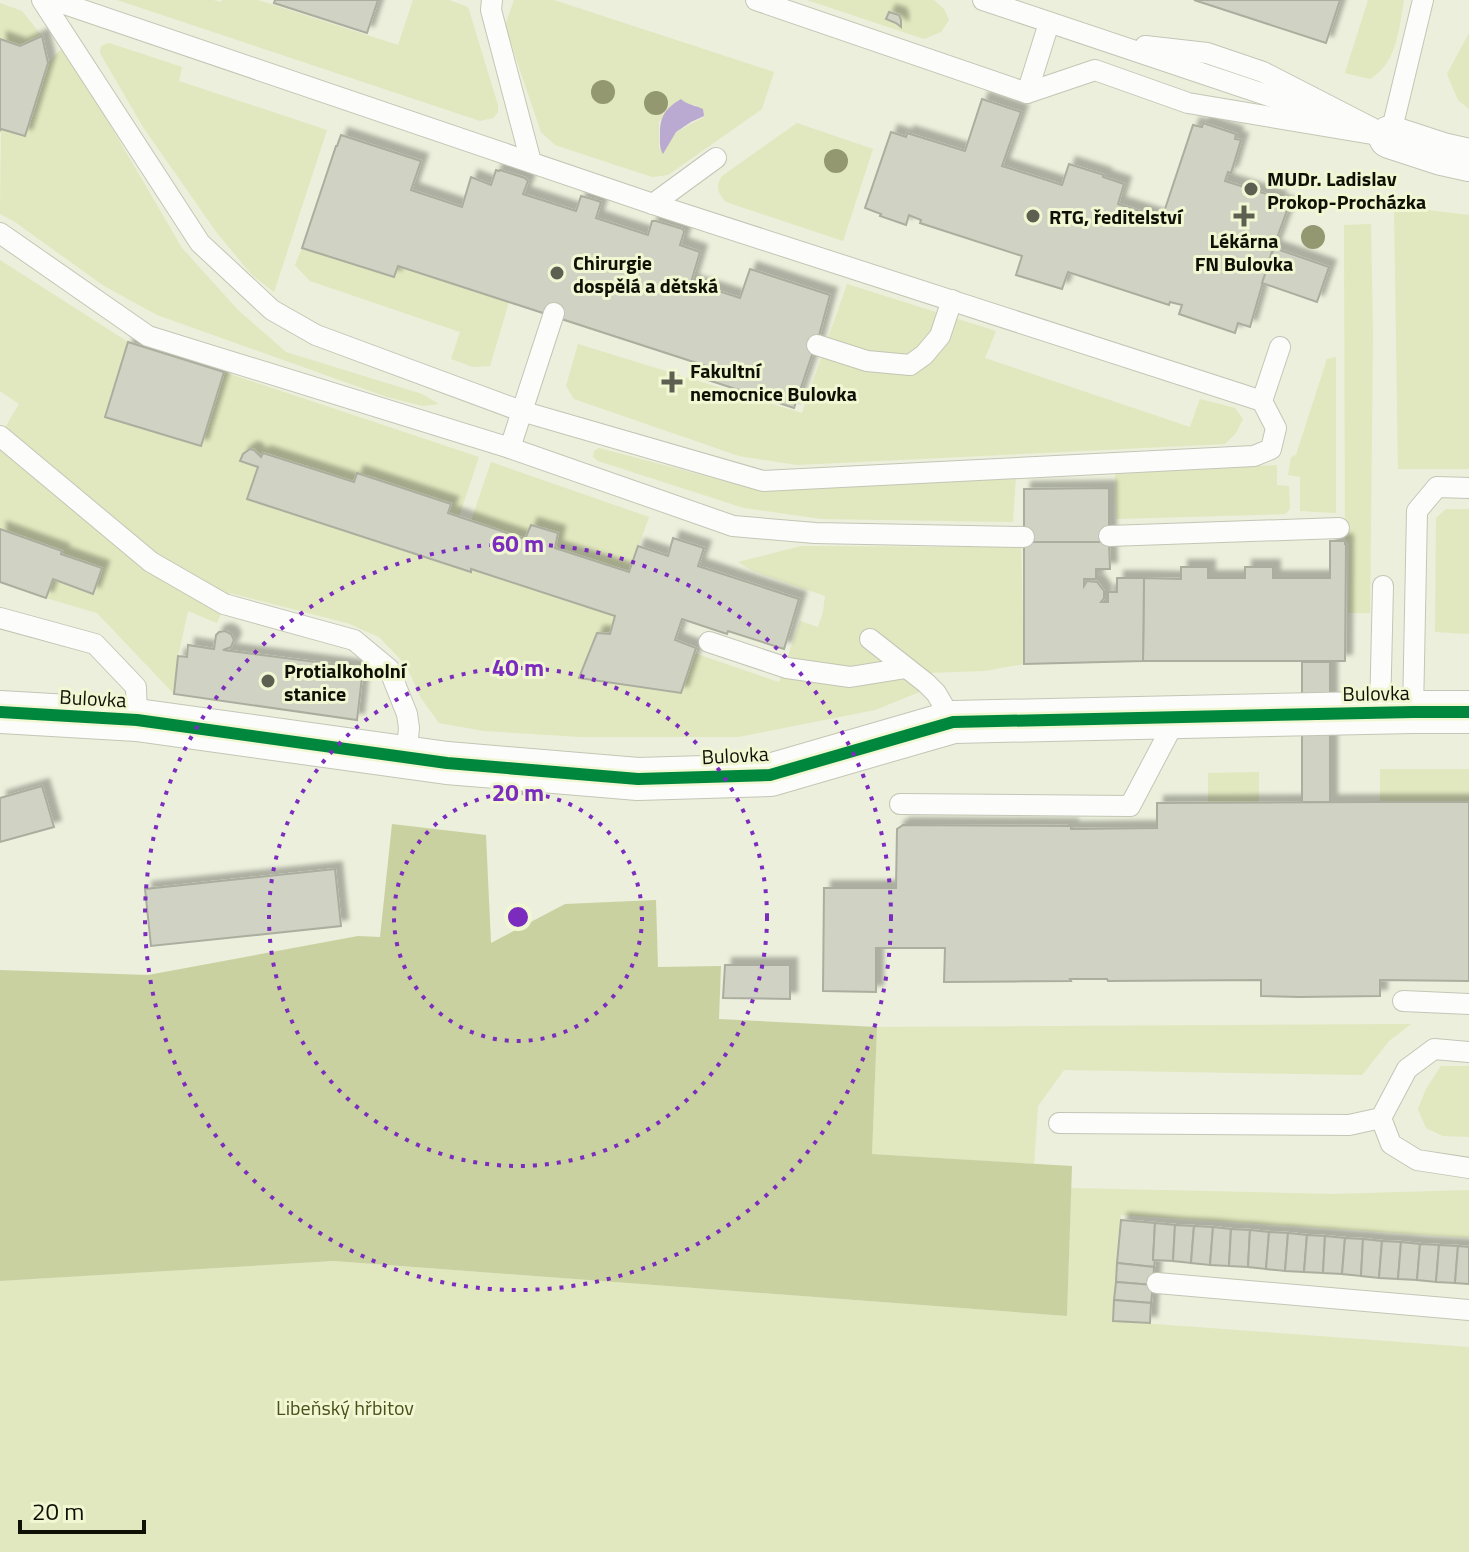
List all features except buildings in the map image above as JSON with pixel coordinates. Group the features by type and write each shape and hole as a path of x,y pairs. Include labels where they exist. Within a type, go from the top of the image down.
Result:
{"street":[{"path":"1390,137 1469,160"},
{"name":"Bulovka","path":"0,712 137,720 447,763 638,779 770,775 953,722 1469,712"}],"lane":[{"path":"42,0 200,243 272,310 316,335 521,411 763,481 1254,456 1271,449 1276,428 1262,401 653,204 53,0"},
{"path":"492,0 491,10 531,162"},
{"path":"756,0 1027,93 1095,70 1188,103 1390,137"},
{"path":"983,0 1390,137"},
{"path":"1390,137 1423,0"},
{"path":"1027,93 1049,23"},
{"path":"653,204 716,158"},
{"path":"0,233 148,336 510,448 733,526 815,533 1024,537"},
{"path":"817,345 867,361 910,365 924,355 940,336 952,300"},
{"path":"510,448 554,313"},
{"path":"1262,401 1280,347"},
{"path":"0,436 151,562 224,604 354,640 389,669 407,714 406,758"},
{"path":"1397,712 1417,511 1437,487 1469,488"},
{"path":"1109,536 1339,528"},
{"path":"1383,586 1397,712"},
{"path":"0,618 95,644 136,687 137,720"},
{"path":"870,639 936,693 953,722"},
{"path":"709,642 787,668 850,677 906,668"},
{"path":"900,804 1130,806 1177,717"},
{"path":"1403,1001 1469,1004"},
{"path":"1469,1052 1434,1049 1407,1069 1381,1118 1391,1144 1417,1160 1469,1168"},
{"path":"1059,1123 1349,1125 1381,1118"},
{"path":"1157,1283 1469,1310"}],"green space":[{"path":"117,0 258,0 398,45 413,0 449,0 468,7 498,112 493,118 480,121"},
{"path":"514,0 554,0 774,72 762,109 668,175 652,177 555,145 541,132 505,26","holes":["681,99 688,105 696,105 704,117 676,132 659,149 659,122"]},
{"path":"807,0 934,0 944,9 949,20 941,32 924,39"},
{"path":"1368,0 1404,0 1391,55 1370,79 1345,73"},
{"path":"0,3 22,11 42,36 20,46 0,39"},
{"path":"1469,33 1469,109 1458,100 1447,74"},
{"path":"109,43 182,67 179,81 327,130 274,292 252,275 217,233 143,127 100,53 101,46"},
{"path":"64,46 182,248 238,310 286,352 422,394 439,404 423,406 387,397 157,315 104,286 0,214 1,129 25,136 48,63"},
{"path":"797,123 873,149 843,241 726,202 719,193 722,176"},
{"path":"1394,206 1469,215 1469,469 1398,469"},
{"path":"1371,224 1370,613 1348,613 1344,225"},
{"path":"302,248 393,277 398,266 509,302 490,366 473,367 451,359 460,332 310,281 295,265"},
{"path":"0,260 128,342 105,416 201,446 224,372 479,457 459,517 448,513 450,503 358,473 354,482 263,453 261,457 250,449 243,453 240,461 258,467 248,499 615,616 610,634 597,634 579,678 681,693 694,653 779,682 800,621 818,627 825,596 753,571 738,562 801,546 986,547 1021,542 1024,664 984,671 927,673 922,691 875,710 738,737 581,737 484,731 439,723 421,698 406,665 379,637 347,623 230,593 217,623 188,611 174,694 97,613 46,598 53,579 93,593 102,568 0,531 0,436 19,404 0,391"},
{"path":"847,284 996,331 985,358 1190,427 1200,399 1235,408 1243,419 1236,433 1225,444 797,465 739,456 574,399 566,386 578,344 802,413"},
{"path":"1336,357 1336,513 1300,511 1300,477 1288,475 1291,457 1296,455 1327,359"},
{"path":"599,448 755,489 1016,475 1013,522 822,519 744,508 598,461 593,457 594,451"},
{"path":"491,462 649,517 629,572 555,548 558,533 532,525 525,539 471,521"},
{"path":"1277,465 1277,485 1289,486 1290,509 1285,514 1116,519 1115,474"},
{"path":"1446,509 1469,509 1469,634 1435,632 1436,518"},
{"path":"1380,769 1469,769 1469,802 1380,802"},
{"path":"1259,772 1259,802 1208,802 1208,773"},
{"path":"392,824 486,835 491,943 565,904 656,900 658,967 721,966 719,1019 877,1027 872,1154 1072,1166 1067,1316 334,1261 0,1281 0,970 148,975 358,936 380,937"},
{"path":"1411,1024 1389,1041 1362,1075 1064,1070 1038,1106 1034,1164 872,1154 877,1027"},
{"path":"1441,1066 1469,1066 1469,1137 1443,1136 1426,1128 1418,1109"},
{"name":"Libeňský hřbitov","path":"1071,1188 1332,1194 1469,1190 1469,1238 1121,1215 1113,1321 1469,1347 1469,1552 0,1552 0,1281 334,1261 1067,1316"}],"shaded area":[{"path":"681,99 703,109 704,116 676,132 663,154 661,122 668,109"}],"cycle path":[{"path":"0,712 137,720 447,763 638,779 770,775 953,722 1469,712"}],"place":[{"name":"MUDr. Ladislav Prokop-Procházka","path":"1251,189"},
{"name":"RTG, ředitelství","path":"1033,216"},
{"name":"Lékárna FN Bulovka","path":"1244,216"},
{"name":"Chirurgie dospělá a dětská","path":"557,273"},
{"name":"Fakultní nemocnice Bulovka","path":"672,382"},
{"name":"Protialkoholní stanice","path":"268,681"}]}
